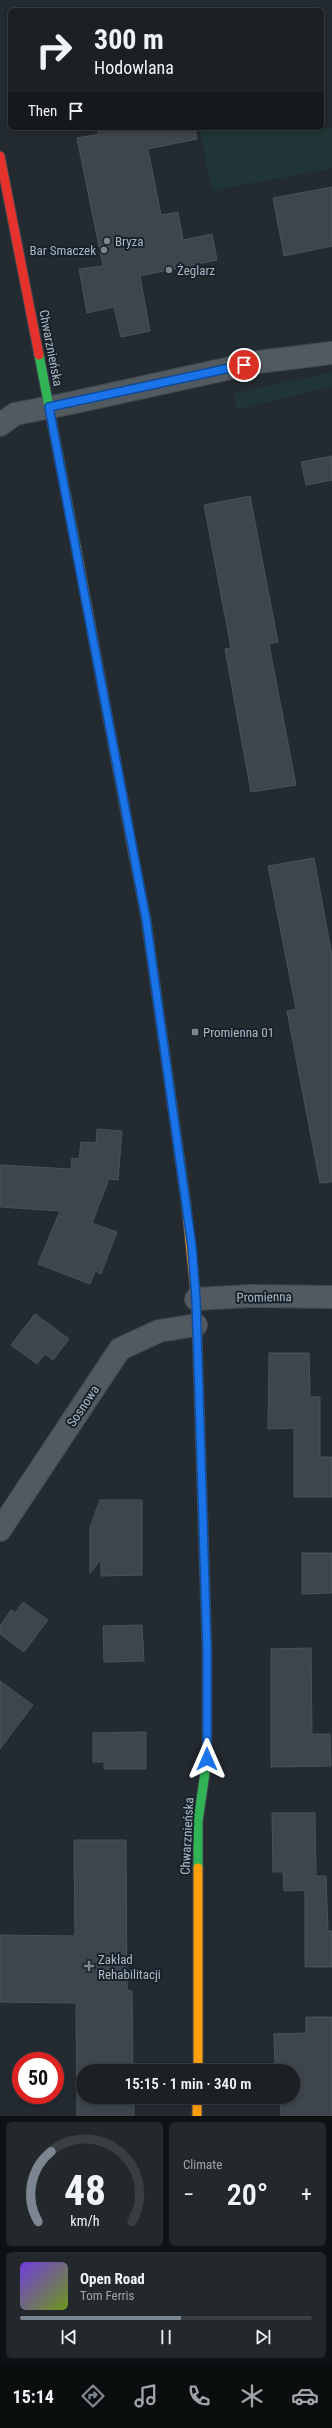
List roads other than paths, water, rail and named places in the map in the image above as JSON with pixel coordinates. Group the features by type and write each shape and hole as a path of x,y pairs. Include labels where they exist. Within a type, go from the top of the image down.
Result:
{"main road":[{"name":"Chwarznieńska","path":"0,156 146,919 192,1247 196,1299 207,1642 207,1751 198,1821 198,2064"},
{"path":"197,2104 197,2116"}],"street":[{"path":"0,425 15,414 258,362 332,353"},
{"name":"Promienna","path":"196,1299 250,1296 332,1296"},
{"name":"Sosnowa","path":"0,1530 120,1349 159,1331 196,1325"}],"place":[{"name":"Bryza","path":"107,241"},
{"name":"Bar Smaczek","path":"104,250"},
{"name":"Żeglarz","path":"169,270"},
{"name":"Promienna 01","path":"195,1032"},
{"name":"Zakład Rehabilitacji","path":"89,1966"}]}
